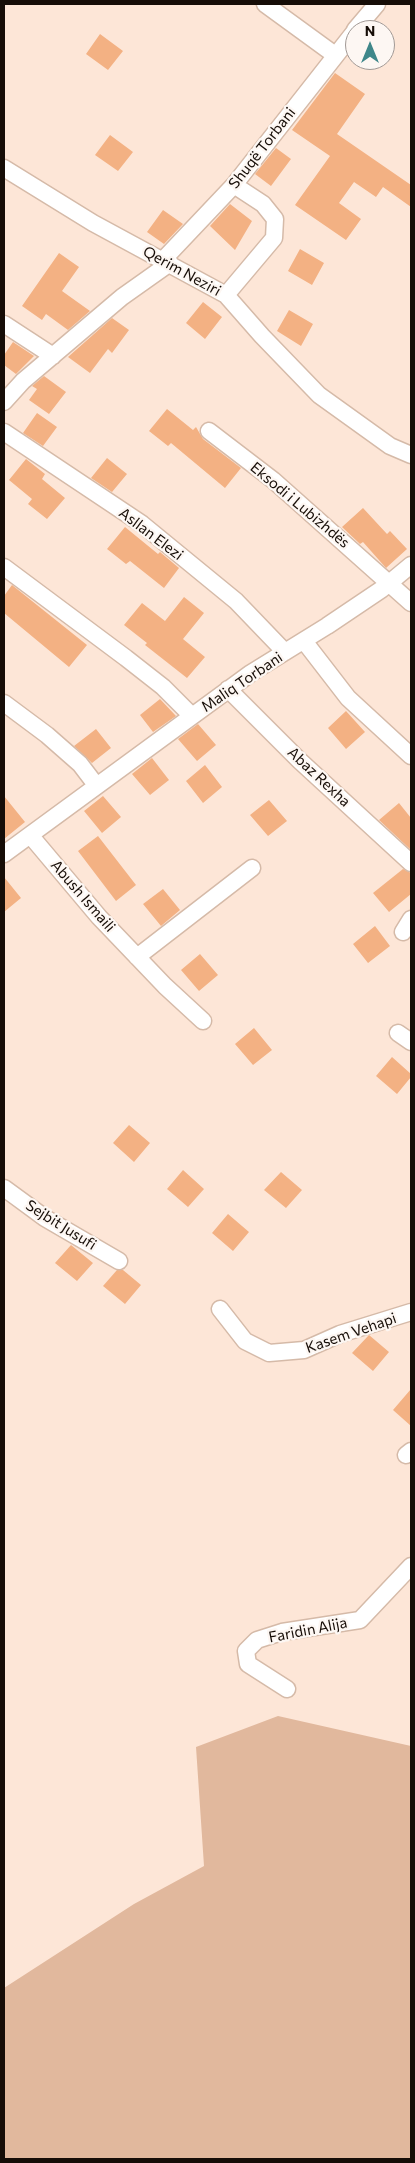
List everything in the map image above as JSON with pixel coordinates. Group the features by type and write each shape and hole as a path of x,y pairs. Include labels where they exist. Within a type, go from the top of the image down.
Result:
{"street":[{"path":"264,4 335,55"},
{"name":"Shuqë Torbani","path":"363,20 377,4"},
{"name":"Shuqë Torbani","path":"167,262 234,186 345,42"},
{"name":"Qerim Neziri","path":"4,168 93,223 226,295 262,336 319,395 390,446 411,455"},
{"path":"226,295 274,238 275,219 263,204 234,186"},
{"path":"4,402 23,381 122,297 167,262"},
{"path":"4,324 53,356"},
{"name":"Eksodi i Lubizhdës","path":"209,430 273,480 390,582"},
{"name":"Asllan Elezi","path":"4,432 142,524 236,601 285,652"},
{"name":"Maliq Torbani","path":"4,854 228,689 390,582 411,565"},
{"path":"4,567 126,658 162,687 192,716"},
{"path":"390,582 411,603"},
{"path":"304,640 348,698 411,756"},
{"name":"Abaz Rexha","path":"228,689 300,761 411,862"},
{"path":"4,703 47,735 80,764 96,786"},
{"name":"Abush Ismaili","path":"30,835 99,916 165,986 203,1021"},
{"path":"137,956 252,868"},
{"name":"Sejbit Jusufi","path":"4,1188 45,1218 119,1261"},
{"name":"Kasem Vehapi","path":"220,1309 245,1341 269,1353 304,1350 340,1334 411,1312"},
{"name":"Faridin Alija","path":"287,1689 248,1664 246,1651 258,1640 282,1632 360,1620 411,1566"}],"shaded area":[{"path":"278,1716 411,1746 411,2159 4,2159 4,1988 134,1904 204,1866 196,1747"}],"building":[{"path":"100,34 123,51 108,70 86,54"},
{"path":"335,73 365,94 337,134 411,185 411,207 383,187 376,197 354,182 339,203 361,219 346,240 295,205 330,156 292,130"},
{"path":"110,135 133,152 118,171 95,155"},
{"path":"276,148 291,159 271,186 255,174"},
{"path":"230,204 252,221 235,250 210,226"},
{"path":"163,210 183,224 164,244 147,232"},
{"path":"300,249 324,263 312,285 288,271"},
{"path":"59,253 79,267 62,291 90,311 68,330 46,314 42,320 22,306"},
{"path":"203,302 222,317 205,339 186,323"},
{"path":"289,310 313,324 301,346 277,331"},
{"path":"112,318 129,330 112,353 108,349 90,373 68,357"},
{"path":"13,342 34,356 16,374 4,365 4,355"},
{"path":"44,376 66,392 49,414 29,400 37,389 32,386"},
{"path":"167,409 193,430 196,427 203,439 241,468 225,488 171,443 168,446 149,431"},
{"path":"37,413 57,427 43,446 23,433"},
{"path":"107,458 127,474 112,492 91,478"},
{"path":"26,459 45,474 42,479 65,498 47,519 28,504 32,499 9,480"},
{"path":"363,508 387,534 390,531 407,549 386,568 363,542 360,544 342,527"},
{"path":"125,527 158,554 160,552 179,568 164,588 130,561 126,564 107,549"},
{"path":"12,585 87,645 69,667 4,613 4,596"},
{"path":"184,597 204,613 183,639 205,657 187,678 145,645 147,643 124,625 142,603 165,621"},
{"path":"160,699 176,716 153,732 140,715"},
{"path":"346,711 365,732 346,749 328,728"},
{"path":"198,724 216,745 197,761 178,739"},
{"path":"96,729 111,748 92,763 74,746"},
{"path":"152,758 169,780 150,795 132,774"},
{"path":"205,765 222,787 203,803 186,781"},
{"path":"4,796 25,822 4,839"},
{"path":"103,796 121,817 102,833 84,811"},
{"path":"269,800 287,821 268,836 250,815"},
{"path":"399,803 411,818 411,850 379,820"},
{"path":"98,836 136,885 116,901 78,851"},
{"path":"403,869 411,873 411,894 389,912 373,893"},
{"path":"4,877 21,898 4,912"},
{"path":"163,889 180,910 161,926 143,904"},
{"path":"375,926 390,946 368,963 353,944"},
{"path":"200,954 218,975 199,991 181,970"},
{"path":"254,1028 272,1050 253,1065 235,1044"},
{"path":"392,1057 411,1074 411,1077 397,1094 376,1076"},
{"path":"129,1125 150,1143 134,1162 113,1143"},
{"path":"183,1170 204,1189 188,1207 167,1189"},
{"path":"281,1172 302,1190 286,1208 264,1190"},
{"path":"228,1214 249,1232 233,1251 212,1233"},
{"path":"71,1245 93,1263 77,1281 55,1263"},
{"path":"117,1270 123,1270 141,1285 125,1304 103,1286"},
{"path":"369,1335 389,1352 373,1371 352,1353"},
{"path":"411,1389 411,1426 393,1410"}]}
